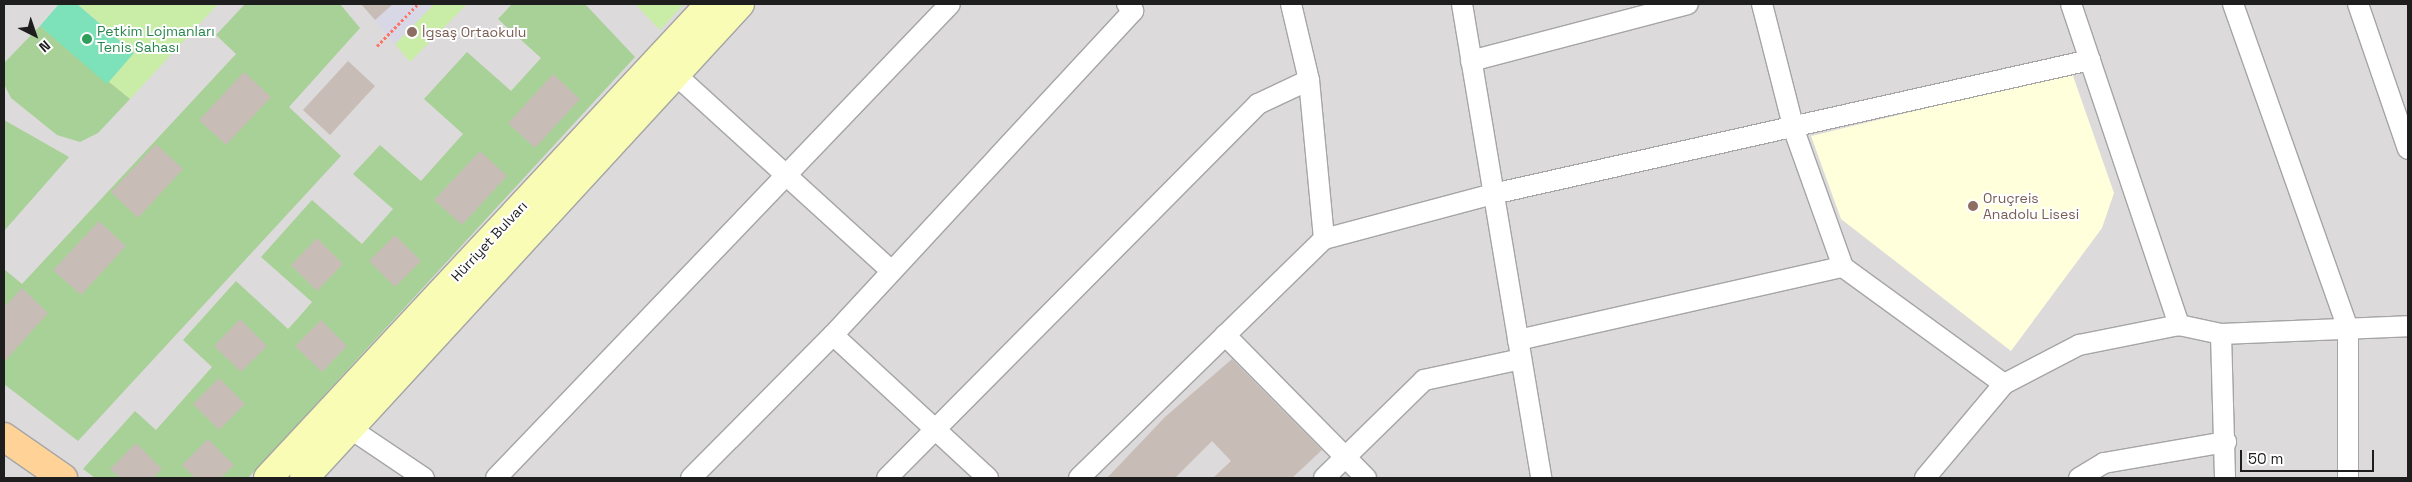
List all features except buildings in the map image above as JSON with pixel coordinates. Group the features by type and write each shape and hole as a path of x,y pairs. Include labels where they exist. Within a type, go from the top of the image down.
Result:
{"main road":[{"name":"Hürriyet Bulvarı","path":"304,478 351,429 667,66 710,4"},
{"name":"Hürriyet Bulvarı","path":"268,478 667,66 740,4"},
{"path":"4,437 58,475"}],"street":[{"path":"496,478 950,4"},
{"path":"691,478 833,335 1134,11 1127,4"},
{"path":"1291,4 1309,80 1324,239"},
{"path":"1462,4 1541,478"},
{"path":"1472,62 1688,4"},
{"path":"1762,4 1794,130 1843,267 2004,384"},
{"path":"2071,4 2179,324"},
{"path":"2233,4 2348,328 2348,478"},
{"path":"2358,4 2408,149"},
{"path":"1079,478 1324,239 1494,194 1794,130 2090,60"},
{"path":"667,66 891,271"},
{"path":"887,478 1258,104 1309,80"},
{"path":"1324,478 1424,380 1519,350 1843,267"},
{"path":"1925,478 2004,384 2080,345 2179,324 2221,334 2408,326"},
{"path":"2221,334 2226,442 2225,478"},
{"path":"833,335 934,431 988,478"},
{"path":"1225,335 1347,456 1366,478"},
{"path":"351,429 424,478"},
{"path":"2079,478 2104,463 2226,442"},
{"path":"4,450 42,475 58,475"}],"path":[{"path":"377,46 418,4"}],"shaded area":[{"path":"4,4 2408,4 2408,478 4,478"},
{"path":"393,4 434,4 395,44 375,20"},
{"name":"Oruçreis Anadolu Lisesi","path":"2072,73 2114,193 2102,228 2011,351 1841,219 1811,136"}],"green space":[{"name":"Petkim Lojmanları Tenis Sahası","path":"59,4 77,4 134,53 107,84 40,26"},
{"path":"77,4 218,4 130,99 107,84 134,52"},
{"path":"245,4 340,4 360,28 289,107 341,156 78,441 4,384 4,269 22,284 236,54 216,35"},
{"path":"434,4 467,4 410,62 395,44"},
{"path":"512,4 585,4 635,57 248,478 95,478 83,469 135,411 156,430 212,367 183,340 236,281 288,329 312,302 261,257 312,200 362,244 393,209 353,174 380,145 421,181 463,134 424,99 467,52 511,91 541,58 498,19"},
{"path":"635,4 684,4 660,30"},
{"path":"40,26 130,99 98,133 80,142 57,135 11,98 4,84 4,63"},
{"path":"4,120 69,157 4,231"}],"place":[{"name":"İgsaş Ortaokulu","path":"412,32"},
{"name":"Petkim Lojmanları Tenis Sahası","path":"87,39"},
{"name":"Oruçreis Anadolu Lisesi","path":"1973,206"}]}
